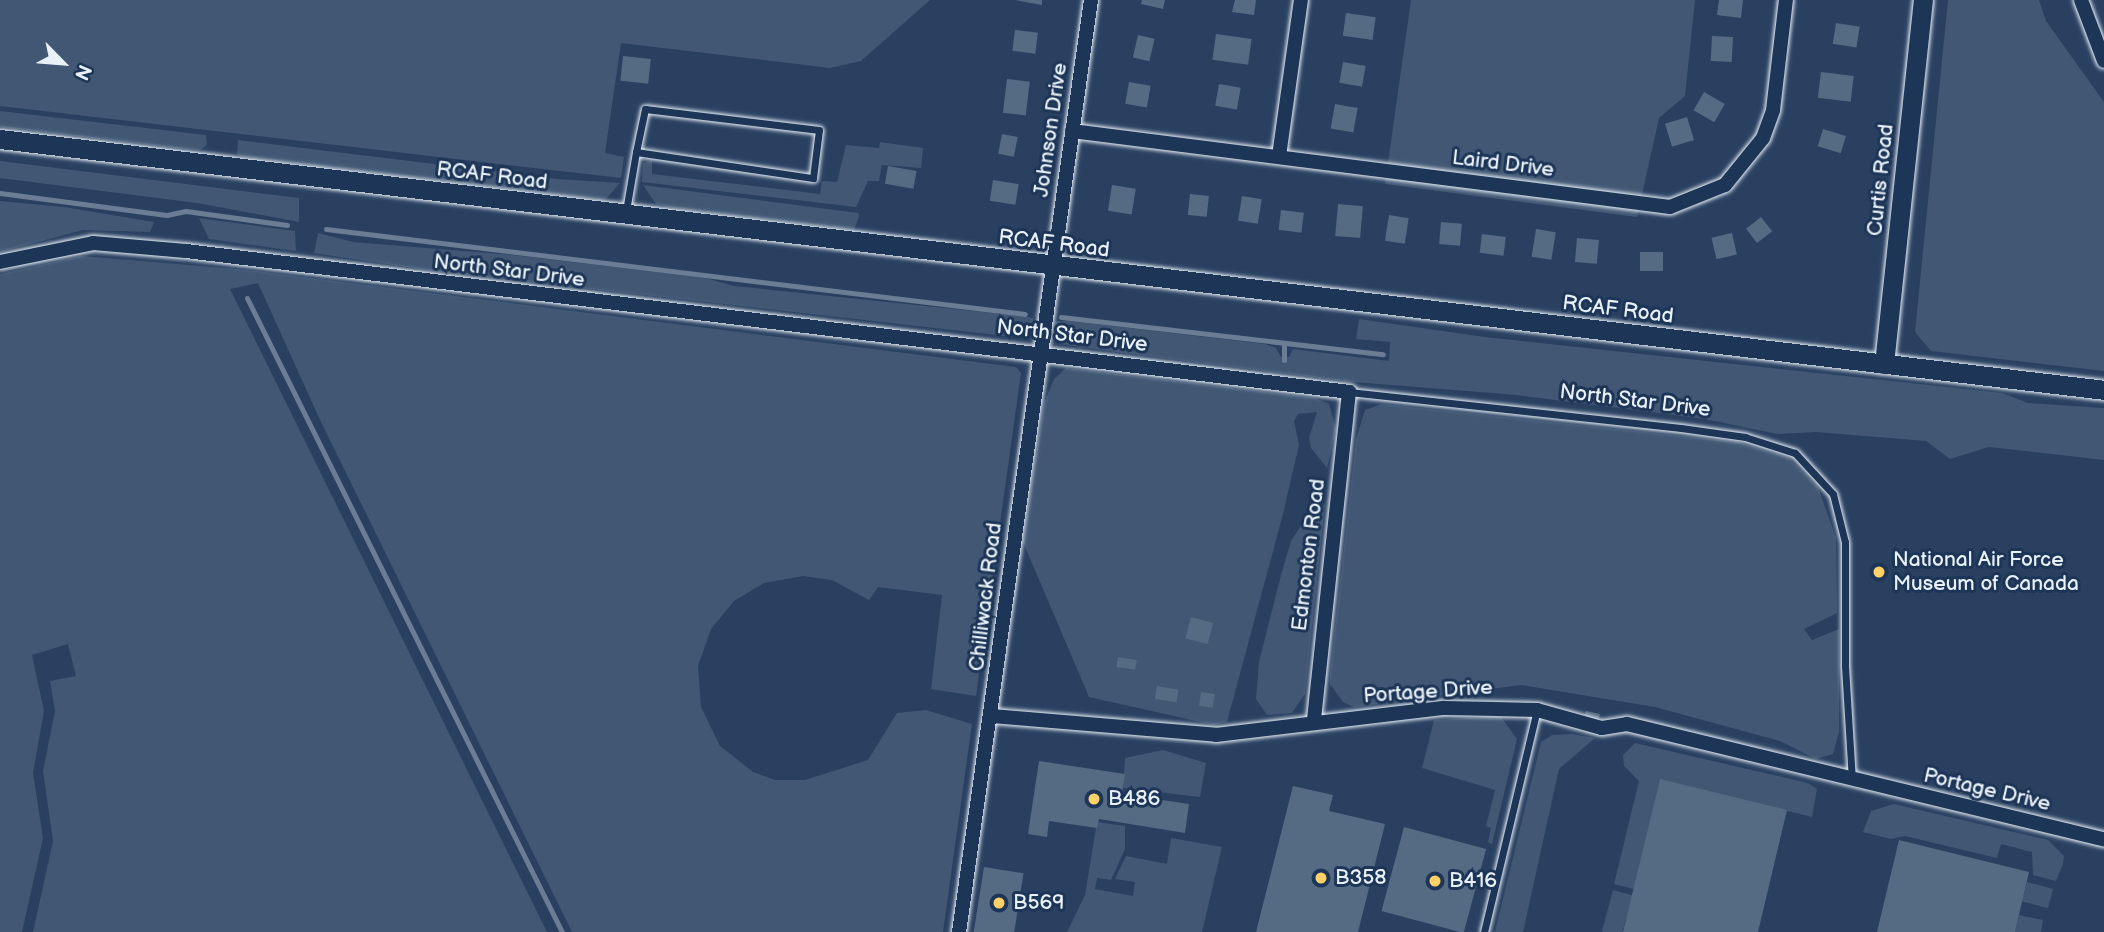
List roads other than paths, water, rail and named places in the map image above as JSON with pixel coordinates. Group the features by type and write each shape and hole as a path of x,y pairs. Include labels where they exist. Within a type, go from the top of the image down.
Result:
{"main road":[{"name":"Curtis Road","path":"1884,365 1923,0"},
{"name":"RCAF Road","path":"0,139 1052,267 2104,390"}],"street":[{"name":"Johnson Drive","path":"1052,267 1091,0"},
{"path":"1279,156 1301,0"},
{"name":"Laird Drive","path":"1072,131 1670,207 1725,185 1763,138 1773,110 1786,0"},
{"path":"2081,0 2104,61"},
{"name":"North Star Drive","path":"0,262 93,243 186,251 1349,392"},
{"name":"Chilliwack Road","path":"958,932 992,716 1052,267"},
{"name":"Edmonton Road","path":"1314,722 1349,392"},
{"name":"Portage Drive","path":"992,716 1216,736 1444,708 1537,710 1602,728 1627,724 1853,781 2104,839"}],"lane":[{"path":"625,215 636,152 645,109 819,130 813,178 636,152"},
{"name":"North Star Drive","path":"1349,392 1681,428 1745,437 1795,453 1833,494 1845,542 1845,678 1853,781"},
{"path":"1484,932 1537,710"}],"waterway":[{"path":"0,193 167,215 186,211 287,225"},
{"path":"326,229 1025,314"},
{"path":"247,298 562,932"},
{"path":"1061,317 1383,354"},
{"path":"1284,344 1284,360"}],"place":[{"name":"National Air Force Museum of Canada","path":"1879,572"},
{"name":"B486","path":"1094,799"},
{"name":"B358","path":"1321,878"},
{"name":"B416","path":"1435,881"},
{"name":"B569","path":"999,903"}]}
